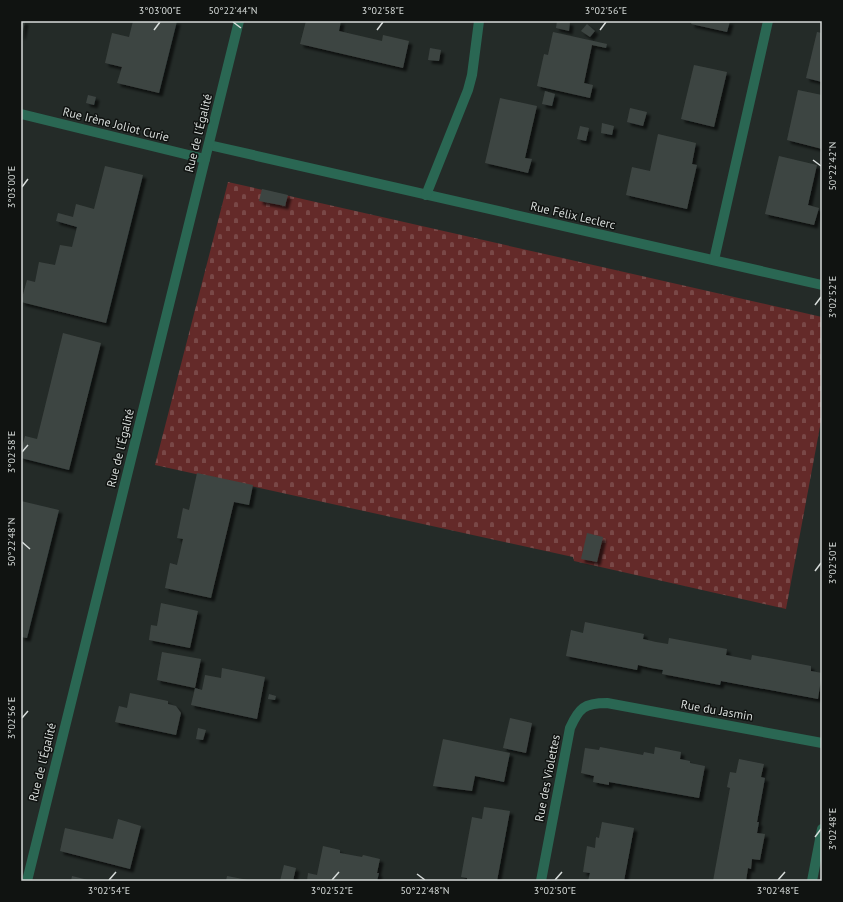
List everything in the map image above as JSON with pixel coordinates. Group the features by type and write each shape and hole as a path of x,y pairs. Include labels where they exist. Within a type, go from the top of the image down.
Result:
{"street":[{"name":"Rue de l'Égalité","path":"27,881 240,21"},
{"path":"426,194 469,85 472,75 479,21"},
{"path":"714,260 768,21"},
{"name":"Rue Irène Joliot Curie","path":"21,114 205,159"},
{"name":"Rue Félix Leclerc","path":"209,145 822,285"},
{"name":"Rue des Violettes","path":"541,881 570,728 576,715 584,707 593,703 607,703"},
{"name":"Rue du Jasmin","path":"607,703 822,743"},
{"path":"812,881 822,829"}],"green space":[{"path":"228,182 822,317 822,416 786,609 574,561 573,557 155,465"}],"building":[{"path":"21,21 25,21 22,36 21,36"},
{"path":"133,21 177,21 159,93 117,83 122,67 105,63 112,33 129,37"},
{"path":"306,21 341,21 339,31 382,41 383,35 409,41 403,68 300,44"},
{"path":"557,21 570,22 569,31 556,28"},
{"path":"692,21 730,21 727,32 691,24"},
{"path":"587,24 595,31 590,37 581,31"},
{"path":"553,32 607,44 606,48 592,45 584,83 593,85 590,98 537,86 544,54 548,55"},
{"path":"817,32 822,33 822,82 806,78"},
{"path":"430,48 441,50 439,61 428,60"},
{"path":"694,65 727,72 714,127 681,119"},
{"path":"798,90 822,95 822,149 787,140"},
{"path":"545,91 555,94 552,106 542,104"},
{"path":"88,95 96,97 94,105 86,103"},
{"path":"500,98 537,106 525,158 532,159 528,173 485,163"},
{"path":"630,108 647,112 643,126 627,122"},
{"path":"602,123 614,126 612,135 601,133"},
{"path":"580,126 589,128 586,141 577,139"},
{"path":"658,134 696,143 692,164 697,165 687,209 626,195 632,167 650,171"},
{"path":"779,156 817,165 808,205 819,208 814,225 765,214"},
{"path":"105,166 143,175 106,323 21,302 27,280 35,282 39,262 55,265 60,245 72,247 77,227 56,221 58,213 73,217 76,204 94,209"},
{"path":"262,189 288,195 285,206 259,201"},
{"path":"63,333 101,343 69,470 21,458 21,451 25,436 37,439"},
{"path":"197,473 253,485 249,505 234,502 211,598 165,588 170,563 177,565 183,539 177,538 183,508 189,510"},
{"path":"21,501 59,510 27,638 21,637"},
{"path":"587,533 603,537 597,562 581,559"},
{"path":"161,603 198,611 190,648 149,640 151,625 157,626"},
{"path":"585,622 644,634 643,639 656,642 668,644 669,638 727,649 726,655 751,660 752,655 811,666 811,671 822,673 818,699 721,681 720,685 662,674 663,670 638,665 637,670 566,656 571,630 583,633"},
{"path":"162,652 201,659 195,688 157,680"},
{"path":"222,668 265,677 257,719 191,705 195,688 202,690 205,675 221,678"},
{"path":"130,693 168,701 168,704 176,706 181,713 176,735 115,722 119,706 127,708"},
{"path":"269,694 276,696 275,700 268,699"},
{"path":"510,718 532,723 526,753 503,748"},
{"path":"198,728 206,730 203,740 196,739"},
{"path":"443,739 510,753 504,782 475,776 472,791 433,786"},
{"path":"600,747 643,755 644,752 654,754 655,747 681,752 680,759 705,766 699,798 609,782 609,785 593,782 594,776 581,773 585,748 599,750"},
{"path":"739,759 764,764 761,777 765,778 757,822 759,822 757,833 765,834 760,860 752,859 751,869 748,868 746,881 713,881 730,788 727,787 730,772 736,773"},
{"path":"484,807 510,811 497,881 467,881 467,878 461,877 472,817 482,819"},
{"path":"118,819 141,826 130,869 60,851 65,828 113,839"},
{"path":"602,822 634,828 624,881 588,881 590,873 583,872 587,846 595,848 596,837 599,838"},
{"path":"323,846 340,850 340,853 362,857 363,855 380,859 377,881 307,881 308,873 317,875"},
{"path":"284,865 296,868 293,881 280,881"},
{"path":"72,876 88,880 88,881 71,881"},
{"path":"227,876 248,880 248,881 226,881"}]}
